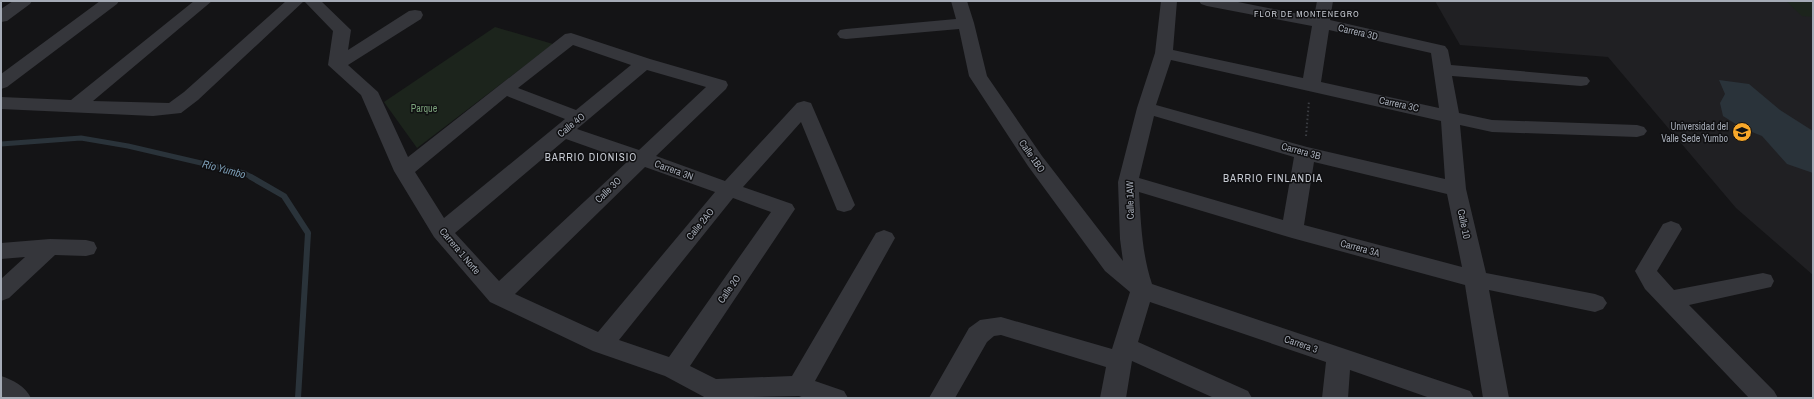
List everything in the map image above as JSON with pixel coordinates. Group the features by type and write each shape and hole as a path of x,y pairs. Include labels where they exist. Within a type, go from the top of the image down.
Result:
{"street":[{"path":"1,17 24,1"},
{"path":"1,83 111,1"},
{"path":"76,106 204,1"},
{"path":"7,106 76,106 153,110 174,109 191,96 296,1"},
{"path":"312,1 342,30 337,64"},
{"name":"Calle 1BO","path":"959,1 978,76 1035,161 1113,265 1142,290"},
{"name":"Calle 1AW","path":"1142,290 1135,267 1131,239 1128,182 1146,108 1164,53 1169,1"},
{"name":"Carrera 3D","path":"1207,1 1321,23 1439,50"},
{"path":"1311,85 1325,1"},
{"path":"337,64 415,15"},
{"path":"846,34 966,24"},
{"path":"404,171 505,89 571,38 644,63"},
{"name":"Calle 10","path":"1439,50 1450,116 1456,189 1476,279 1496,398"},
{"name":"Carrera 3C","path":"1164,53 1492,126 1637,130"},
{"name":"Calle 3O","path":"498,296 719,85 644,63"},
{"name":"Calle 4O","path":"442,232 644,63"},
{"name":"Carrera 1 Norte","path":"337,64 369,92 404,171 442,232 498,296 602,344 674,369 710,394"},
{"path":"1442,70 1581,81"},
{"name":"Carrera 3N","path":"505,89 641,158 784,209"},
{"name":"Calle 2AO","path":"602,344 729,189 804,107 844,205"},
{"name":"Carrera 3B","path":"1146,108 1305,153 1456,189"},
{"path":"1292,230 1305,153"},
{"name":"Carrera 3A","path":"1128,182 1292,230 1476,279 1595,304"},
{"name":"Calle 2O","path":"674,369 784,209"},
{"path":"1671,229 1646,271 1653,283 1765,398"},
{"path":"799,386 884,238"},
{"path":"1,292 50,247"},
{"path":"1,251 50,247 86,248"},
{"path":"1669,300 1763,281"},
{"path":"1113,398 1123,354 1142,290"},
{"name":"Carrera 3","path":"1142,290 1461,398"},
{"path":"942,398 978,335 988,326 1001,326 1123,354 1239,398"},
{"path":"1335,398 1339,357"},
{"path":"1,386 18,398"},
{"path":"710,394 799,386 835,398"}],"path":[{"path":"1305,153 1311,85"}],"shaded area":[{"name":"Universidad del Valle Sede Yumbo","path":"1435,1 1813,1 1813,275 1736,208 1608,57 1460,45"},
{"path":"1719,80 1749,84 1780,110 1813,131 1813,173 1787,164 1762,136 1742,128 1723,116 1720,103 1725,94"}],"green space":[{"path":"1786,1 1813,1 1813,17 1802,16"},
{"name":"Parque","path":"495,27 553,44 417,148 384,102"}],"waterway":[{"name":"Río Yumbo","path":"1,144 81,138 128,146 244,173 253,178"},
{"name":"Río Yumbo","path":"251,177 284,196 308,233 298,398"}],"place":[{"name":"Universidad del Valle Sede Yumbo","path":"1742,132"}],"district":[{"name":"FLOR DE MONTENEGRO","path":"1307,14"},
{"name":"BARRIO DIONISIO","path":"591,157"},
{"name":"BARRIO FINLANDIA","path":"1273,178"}]}
